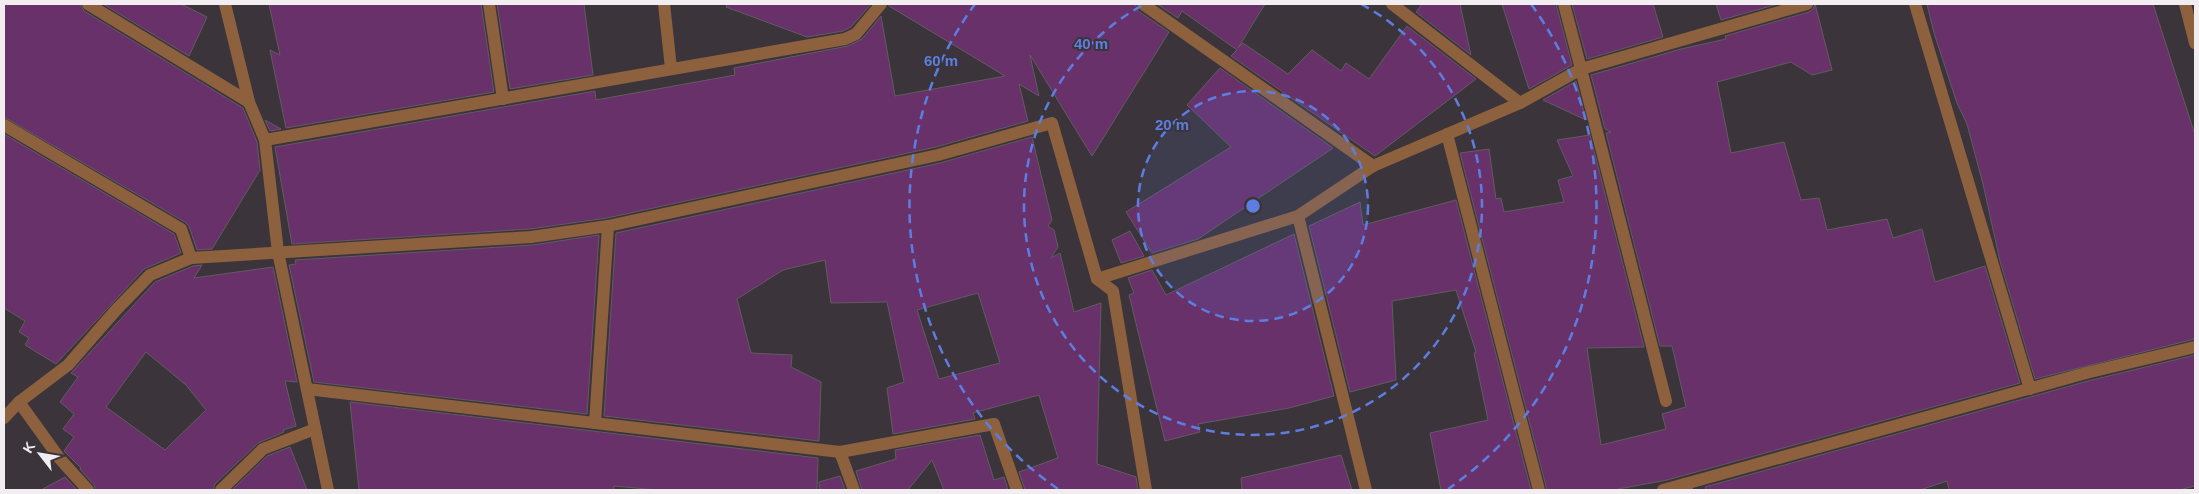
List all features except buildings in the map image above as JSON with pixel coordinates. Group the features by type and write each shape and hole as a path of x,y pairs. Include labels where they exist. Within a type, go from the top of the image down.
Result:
{"street":[{"path":"88,4 250,102"},
{"path":"225,4 250,102 266,140 278,252 328,490"},
{"path":"489,4 503,99"},
{"path":"664,4 671,68"},
{"path":"266,140 845,39 856,34 880,4"},
{"path":"1143,4 1373,166"},
{"path":"1392,4 1520,103"},
{"path":"1564,4 1666,401"},
{"path":"1097,278 1298,216 1373,166 1520,103 1581,69 1807,4"},
{"path":"1915,4 2030,389"},
{"path":"2185,4 2195,43"},
{"path":"4,418 19,402 68,366 150,274 191,258 531,237 608,226 938,156 1052,123 1097,278 1113,291 1146,490"},
{"path":"4,125 180,229 191,258"},
{"path":"1447,134 1540,490"},
{"path":"1298,216 1366,490"},
{"path":"595,423 608,226"},
{"path":"1663,490 1686,487 2030,389 2195,346"},
{"path":"307,389 840,452 994,424 1017,490"},
{"path":"19,402 60,459 88,490"},
{"path":"221,490 263,449 316,429"},
{"path":"840,452 854,490"}]}
